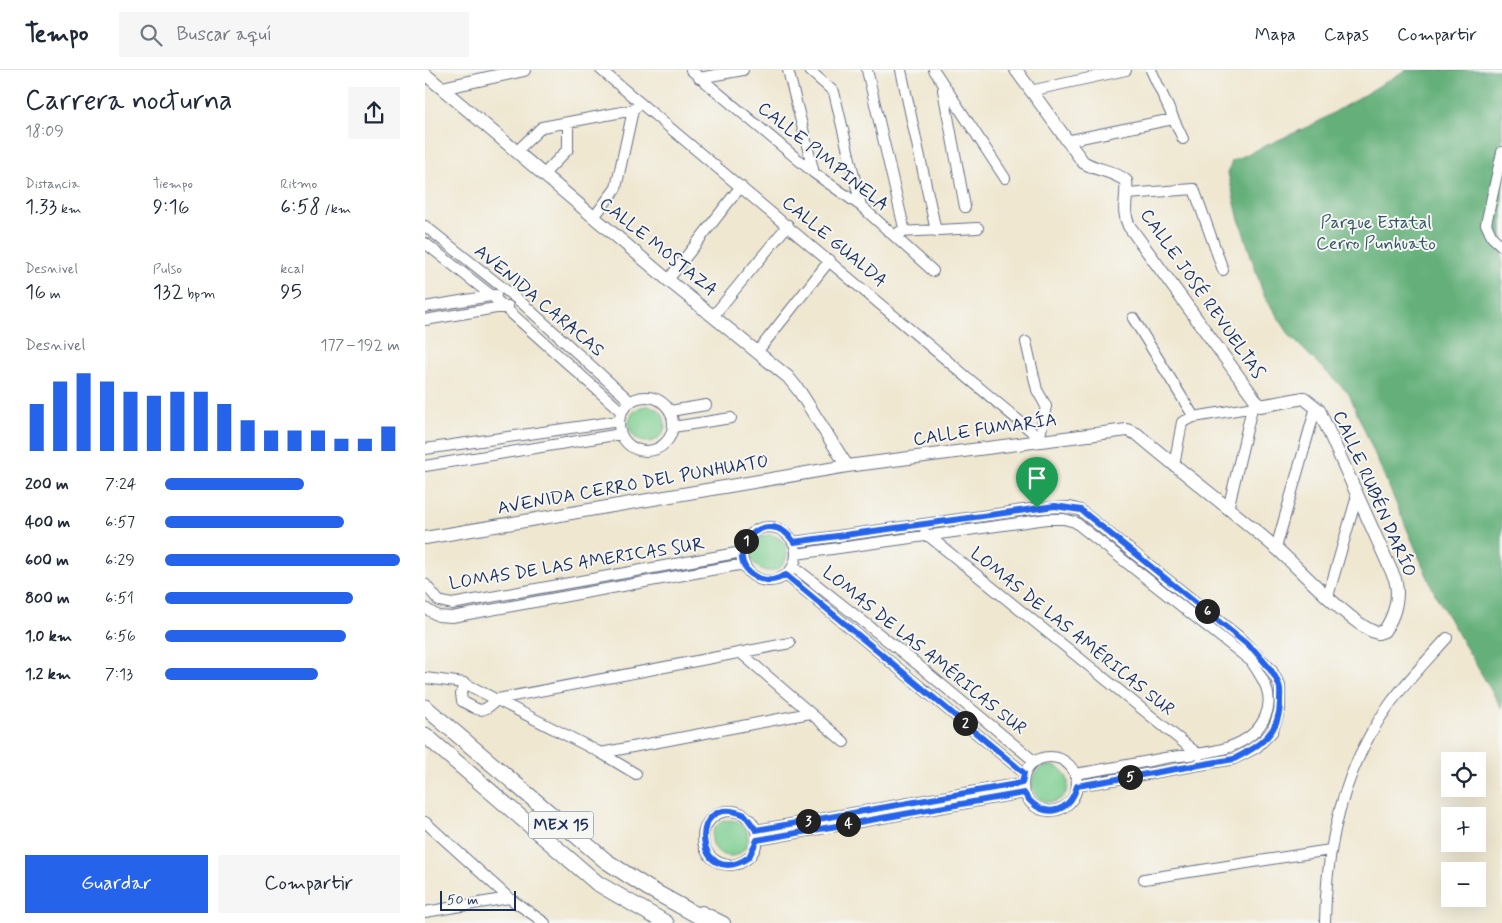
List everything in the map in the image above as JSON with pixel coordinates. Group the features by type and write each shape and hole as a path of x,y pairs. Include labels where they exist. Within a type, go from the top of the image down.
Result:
{"main road":[{"name":"MEX 15","path":"425,706 607,861 647,888 711,923"},
{"name":"MEX 15","path":"425,734 451,759 597,883 666,923"}],"street":[{"path":"442,88 524,70"},
{"name":"CALLE GUALDA","path":"601,70 637,107 741,186 1042,438"},
{"name":"CALLE PIMPINELA","path":"691,70 814,173 861,206 933,271"},
{"path":"699,78 743,70"},
{"path":"788,70 814,173"},
{"path":"809,70 834,92 861,206"},
{"path":"867,70 905,232"},
{"path":"901,70 936,231"},
{"path":"934,70 1005,178"},
{"name":"CALLE JOSÉ REVUELTAS","path":"1016,70 1083,162 1093,169 1118,175 1126,181 1127,194 1124,215 1129,226 1256,407"},
{"path":"1030,91 1126,70"},
{"path":"1151,70 1183,139"},
{"name":"CALLE MOSTAZA","path":"425,74 517,150 668,280 714,315 788,377 800,392 847,466"},
{"path":"942,84 965,207"},
{"path":"517,150 542,127 637,107 616,188 594,217"},
{"path":"1066,140 1173,118"},
{"path":"544,174 567,150 568,123"},
{"path":"1502,152 1486,224 1491,238 1502,246"},
{"path":"668,280 741,186"},
{"path":"1127,194 1194,189 1223,270"},
{"name":"AVENIDA CARACAS","path":"425,226 522,303 631,402"},
{"path":"714,315 788,226"},
{"path":"890,232 978,228"},
{"name":"AVENIDA CARACAS","path":"425,243 505,306 621,416"},
{"path":"758,351 830,260"},
{"path":"425,307 506,292"},
{"path":"425,320 522,303"},
{"path":"1133,318 1194,417"},
{"path":"1026,342 1037,390 1046,406 1042,438"},
{"path":"645,397 653,398 660,401 670,412 673,426 665,442 650,450 633,447 621,434 621,416 631,402 645,397"},
{"name":"CALLE RUBÉN DARÍO","path":"1256,407 1304,398 1315,407 1388,561 1398,587 1396,606 1388,625 1384,630 1373,632 1328,596"},
{"path":"670,412 706,405"},
{"path":"1228,510 1256,407 1194,417 1182,422 1174,466 1228,510 1276,548 1328,596 1357,496"},
{"path":"1276,548 1315,407"},
{"path":"425,449 621,416"},
{"path":"673,426 731,418"},
{"name":"CALLE FUMARÍA","path":"847,466 1042,438 1127,430 1137,434 1174,466"},
{"path":"425,466 621,434"},
{"path":"459,443 461,460"},
{"name":"AVENIDA CERRO DEL PUNHUATO","path":"425,538 847,466"},
{"name":"LOMAS DE LAS AMÉRICAS SUR","path":"794,542 1037,508 1070,507 1081,510 1254,650 1271,669 1280,686 1280,710 1272,732 1255,748 1234,759 1077,786"},
{"name":"LOMAS DE LAS AMÉRICAS SUR","path":"796,554 1047,519 1064,519 1075,522 1251,662 1263,677 1270,694 1268,710 1261,726 1249,738 1223,749 1075,774"},
{"name":"LOMAS DE LAS AMÉRICAS SUR","path":"917,525 928,536 1208,763"},
{"path":"768,527 783,531 794,542 796,554 793,566 786,575 770,581 762,580 748,571 744,564 742,552 747,538 753,532 768,527"},
{"name":"LOMAS DE LAS AMERICAS SUR","path":"425,584 439,601 452,604 742,552"},
{"name":"LOMAS DE LAS AMERICAS SUR","path":"425,608 438,616 452,617 744,564"},
{"name":"LOMAS DE LAS AMÉRICAS SUR","path":"793,566 917,664 1034,761"},
{"name":"LOMAS DE LAS AMÉRICAS SUR","path":"786,575 907,674 1023,783"},
{"path":"597,578 600,590"},
{"path":"1166,595 1173,585"},
{"path":"1325,923 1330,850 1349,780 1372,732 1392,701 1447,638"},
{"path":"464,683 461,694 462,701 480,711 485,710 498,699 742,654 790,643"},
{"path":"742,654 844,742"},
{"path":"907,674 917,664"},
{"path":"425,678 464,683 601,753 636,774"},
{"path":"425,706 518,777 606,855 677,900 724,923"},
{"path":"601,753 810,713"},
{"path":"425,741 451,759"},
{"path":"1043,757 1053,757 1070,765 1075,774 1077,786 1074,796 1058,810 1048,811 1038,808 1029,802 1023,783 1034,761 1043,757"},
{"path":"757,835 889,811 1023,783"},
{"path":"727,811 745,815 757,835 749,857 733,865 723,864 708,854 703,836 710,819 727,811"},
{"path":"425,822 509,898 545,923"},
{"path":"1144,879 1330,850"},
{"path":"425,912 509,898"}],"green space":[{"name":"Parque Estatal Cerro Punhuato","path":"1406,70 1502,70 1502,709 1435,594 1349,394 1291,337 1264,296 1238,216 1228,173 1232,161 1316,123"},
{"path":"647,406 654,407 660,411 664,417 664,431 660,437 654,441 647,442 640,441 634,437 630,431 629,424 630,417 634,411 640,407"},
{"path":"769,535 776,536 782,540 786,546 786,560 782,566 776,570 769,571 762,570 756,566 752,560 751,553 752,546 756,540 762,536"},
{"path":"1050,766 1057,767 1063,771 1067,777 1067,791 1063,797 1057,801 1050,802 1043,801 1037,797 1033,791 1032,784 1033,777 1037,771 1043,767"},
{"path":"730,820 737,821 743,825 747,831 747,845 743,851 737,855 730,856 723,855 717,851 713,845 712,838 713,831 717,825 723,821"}],"route":[{"path":"1055,506 1081,510 1254,650 1271,669 1280,686 1280,710 1272,732 1255,748 1234,759 1077,786 1074,796 1058,810 1048,811 1038,808 1029,802 1024,793 757,840 755,849 749,857 733,865 723,864 708,854 703,836 705,827 710,819 718,813 737,811 745,815 752,822 756,830 1022,783 1024,773 786,575 770,581 762,580 748,571 742,558 747,538 760,528 768,527 783,531 794,542 1037,508 1055,506"}]}
